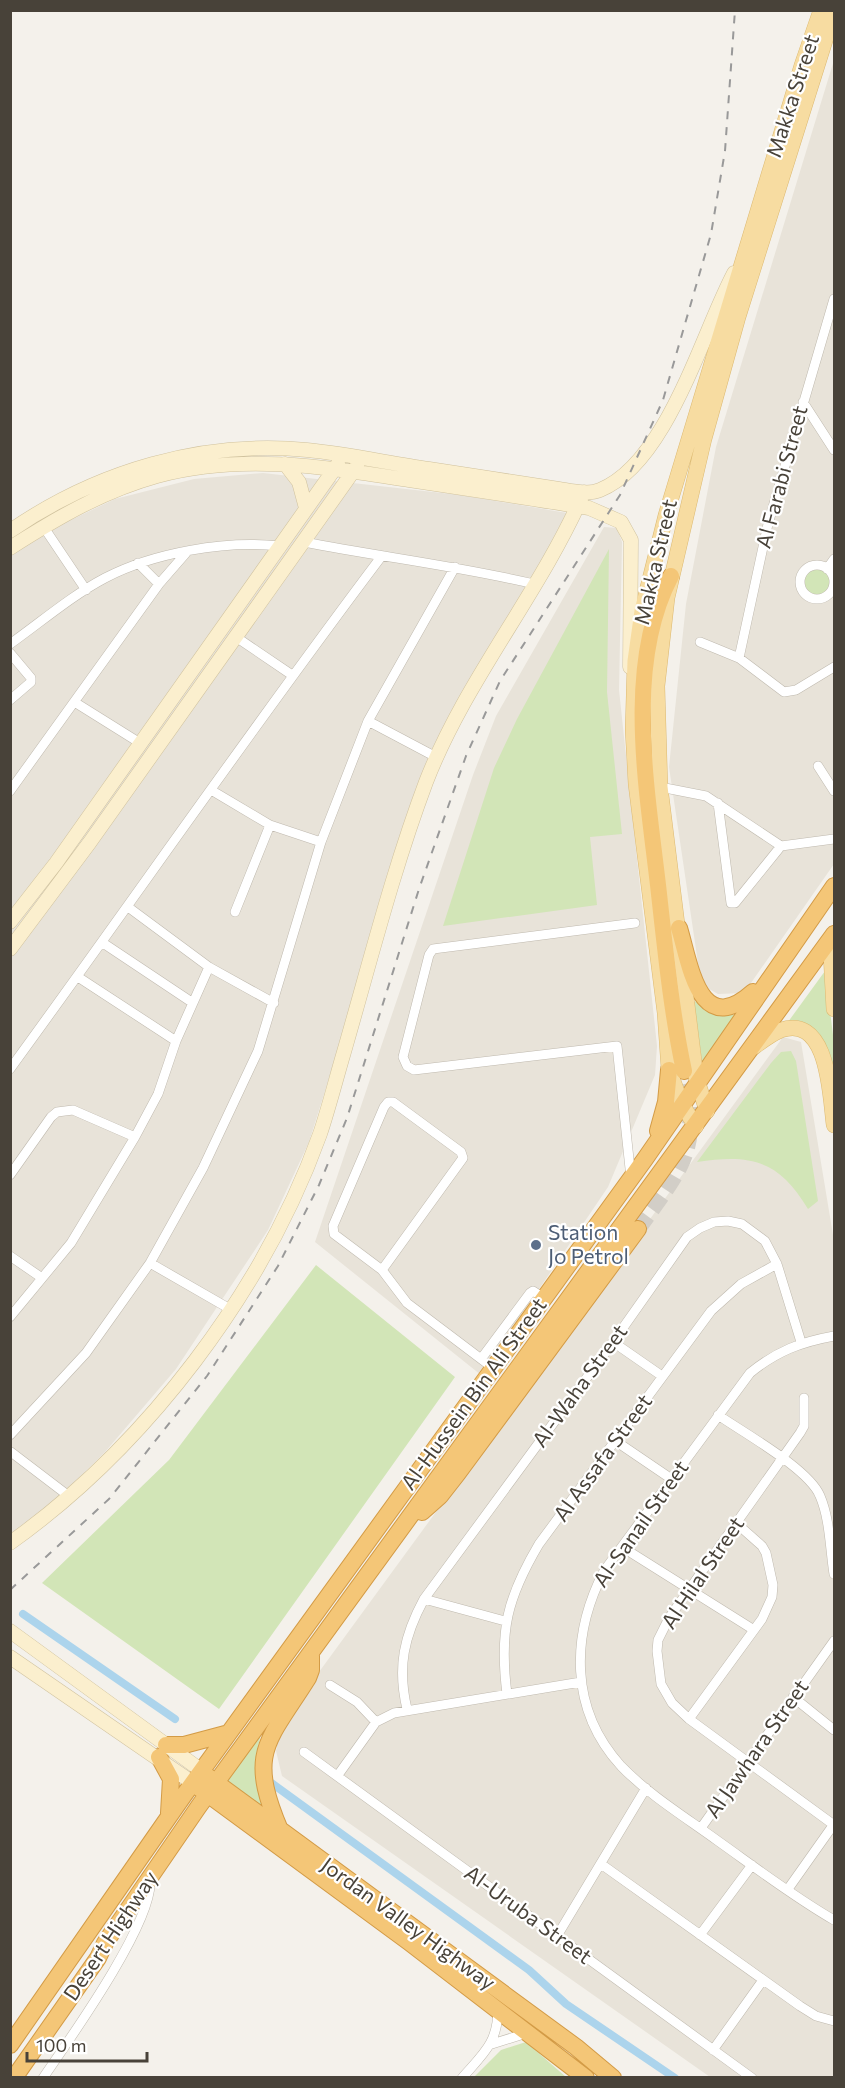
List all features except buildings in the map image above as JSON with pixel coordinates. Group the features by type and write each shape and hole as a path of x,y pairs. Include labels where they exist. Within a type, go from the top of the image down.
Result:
{"highway":[{"path":"653,1147 676,1070 644,733 650,638 656,611 671,576"},
{"name":"Al-Hussein Bin Ali Street","path":"197,1777 487,1363 519,1320 544,1298 653,1147 834,886"},
{"path":"679,928 696,990 709,1001 726,1007 739,1005 768,980"},
{"name":"Al-Hussein Bin Ali Street","path":"212,1788 834,936"},
{"path":"402,1527 440,1496 638,1229"},
{"path":"280,1830 267,1796 263,1760 274,1727 308,1678 311,1670 311,1655"},
{"path":"169,1817 171,1779 162,1751 229,1733"},
{"name":"Jordan Valley Highway","path":"197,1777 280,1830 576,2047 613,2078"},
{"name":"Desert Highway","path":"10,2045 197,1777"},
{"name":"Jordan Valley Highway","path":"212,1788 233,1812 498,2009 586,2078"},
{"name":"Desert Highway","path":"14,2078 212,1788"},
{"path":"194,1814 212,1808 233,1812"}],"main road":[{"name":"Makka Street","path":"696,1126 682,1105 665,1013 637,803 633,685 642,612 663,525 743,257 821,10"},
{"name":"Makka Street","path":"707,1111 697,1082 660,787 657,686 671,576 704,439 740,312 834,12"},
{"path":"834,936 831,954 831,982 834,1009"},
{"path":"751,1049 780,1031 796,1029 810,1035 822,1052 834,1125"}],"street":[{"path":"10,1543 70,1497 160,1406 192,1366 230,1309 276,1232 321,1131 386,907 436,757 496,645 583,507 599,491 626,471 656,439 743,257"},
{"name":"Al Farabi Street","path":"740,658 768,524 834,299"},
{"path":"803,402 834,450"},
{"path":"10,531 79,491 135,469 175,458 254,448 308,450 584,492 599,491"},
{"path":"10,922 56,863 345,455"},
{"path":"10,949 236,638 360,459"},
{"path":"10,548 43,526 99,497 158,476 234,463 285,464 353,472 583,507 621,522 631,540 629,644 633,685"},
{"path":"285,464 299,482 306,508"},
{"path":"583,507 584,492"},
{"path":"43,526 86,590"},
{"path":"304,542 381,557 455,567 534,584"},
{"path":"10,644 86,590 138,563 254,543 279,546"},
{"path":"10,791 76,703 159,584 186,553"},
{"path":"10,1069 103,943 292,675 381,557"},
{"path":"827,569 834,559"},
{"path":"138,563 159,584"},
{"path":"10,1435 86,1353 150,1263 203,1168 233,1108 274,1003 321,842 368,721 455,567"},
{"path":"236,638 292,675"},
{"path":"700,642 740,658 784,692 789,693 834,667"},
{"path":"10,653 31,678 31,682 10,700"},
{"path":"76,703 140,743"},
{"path":"368,721 436,757"},
{"path":"818,766 834,791"},
{"path":"660,787 696,792 718,803 781,846"},
{"path":"211,790 270,825 321,842"},
{"path":"718,803 730,903 735,903 781,846 834,837"},
{"path":"235,912 270,825"},
{"path":"56,863 68,871"},
{"path":"128,907 209,967 274,1003"},
{"path":"631,1178 617,1046 414,1070 407,1066 403,1057 429,955 433,949 635,922"},
{"path":"103,943 193,1003"},
{"path":"10,1317 71,1243 93,1211 158,1094 176,1041 209,967"},
{"path":"78,977 176,1041"},
{"path":"382,1270 463,1158 461,1152 393,1102 388,1102 384,1107 333,1226 336,1237 382,1270 407,1303 487,1363"},
{"path":"10,1175 51,1118 64,1110 73,1110 135,1137"},
{"name":"Al-Waha Street","path":"407,1709 402,1659 405,1639 424,1599 613,1342 687,1237 714,1222 742,1224 765,1241 777,1264 801,1342"},
{"path":"10,1257 42,1278"},
{"path":"150,1263 230,1309"},
{"name":"Al Assafa Street","path":"507,1694 503,1657 505,1621 523,1572 539,1544 617,1442 662,1376 724,1296 777,1264"},
{"name":"Al-Sanail Street","path":"834,1336 801,1342 783,1350 750,1373 604,1571 592,1593 579,1649 581,1682 592,1718 608,1748 620,1764 646,1788 752,1865 834,1920"},
{"path":"613,1342 662,1376"},
{"name":"Al Hilal Street","path":"804,1398 804,1426 783,1460 689,1587 664,1627 657,1651 665,1692 689,1719 834,1825"},
{"path":"718,1415 810,1481 820,1497 834,1574"},
{"path":"617,1442 670,1479"},
{"path":"11,1452 70,1497"},
{"path":"689,1719 754,1630 769,1607 772,1597 770,1564 762,1546 736,1522"},
{"path":"622,1547 689,1587 754,1630"},
{"path":"424,1599 505,1621"},
{"path":"10,1631 197,1777"},
{"name":"Al Jawhara Street","path":"701,1828 834,1641"},
{"path":"10,1657 162,1751"},
{"path":"338,1775 376,1722 407,1709 581,1682"},
{"path":"330,1685 357,1702 376,1722"},
{"path":"792,1697 834,1730"},
{"name":"Al-Uruba Street","path":"304,1752 752,2078"},
{"path":"557,1936 646,1788"},
{"path":"788,1889 834,1825"},
{"path":"601,1864 762,1980 816,2016 834,2021"},
{"path":"700,1935 752,1865"},
{"path":"43,2078 82,2019 139,1924 151,1889 150,1876"},
{"path":"713,2050 762,1980"},
{"path":"462,2078 492,2044 498,2026 498,2009"},
{"path":"492,2044 528,2032"}],"shaded area":[{"path":"834,60 834,864 744,993 718,994 704,986 698,963 669,767 686,604 716,447"},
{"path":"263,473 460,495 573,514 426,769 309,1142 268,1230 176,1369 105,1452 58,1498 11,1538 11,554 37,536 115,499 194,479"},
{"path":"604,527 617,528 622,542 619,690 657,1046 655,1075 608,1187 481,1375 315,1242 473,775 496,716"},
{"path":"783,1037 801,1042 834,1241 834,2077 710,2077 282,1776 276,1751 281,1724"}],"green space":[{"path":"609,549 607,692 622,834 590,837 597,905 443,926 494,768 517,719"},
{"path":"817,567 828,571 832,582 828,593 817,597 806,593 802,582 806,571"},
{"path":"825,971 834,1043 834,1102 829,1062 821,1040 814,1031 803,1025 788,1022"},
{"path":"697,1001 704,1006 735,1015 702,1062 694,1002"},
{"path":"791,1051 796,1061 818,1201 808,1209 786,1180 762,1164 733,1159 697,1162 771,1063 781,1052"},
{"path":"316,1265 455,1377 219,1709 42,1583 169,1460"},
{"path":"263,1727 258,1748 256,1778 264,1809 225,1779"},
{"path":"526,2042 566,2077 474,2077 501,2050"}],"waterway":[{"path":"23,1614 175,1719"},
{"path":"270,1782 529,1970 566,2004 675,2078"}],"tunnel":[{"path":"638,1229 677,1172 689,1140 689,1098 684,1071"}],"railway":[{"path":"10,1590 109,1499 207,1376 278,1266 319,1185 347,1118 419,889 466,756 500,681 620,495 663,400 711,234 725,151 735,10"}],"place":[{"name":"Station Jo Petrol","path":"536,1245"}]}
